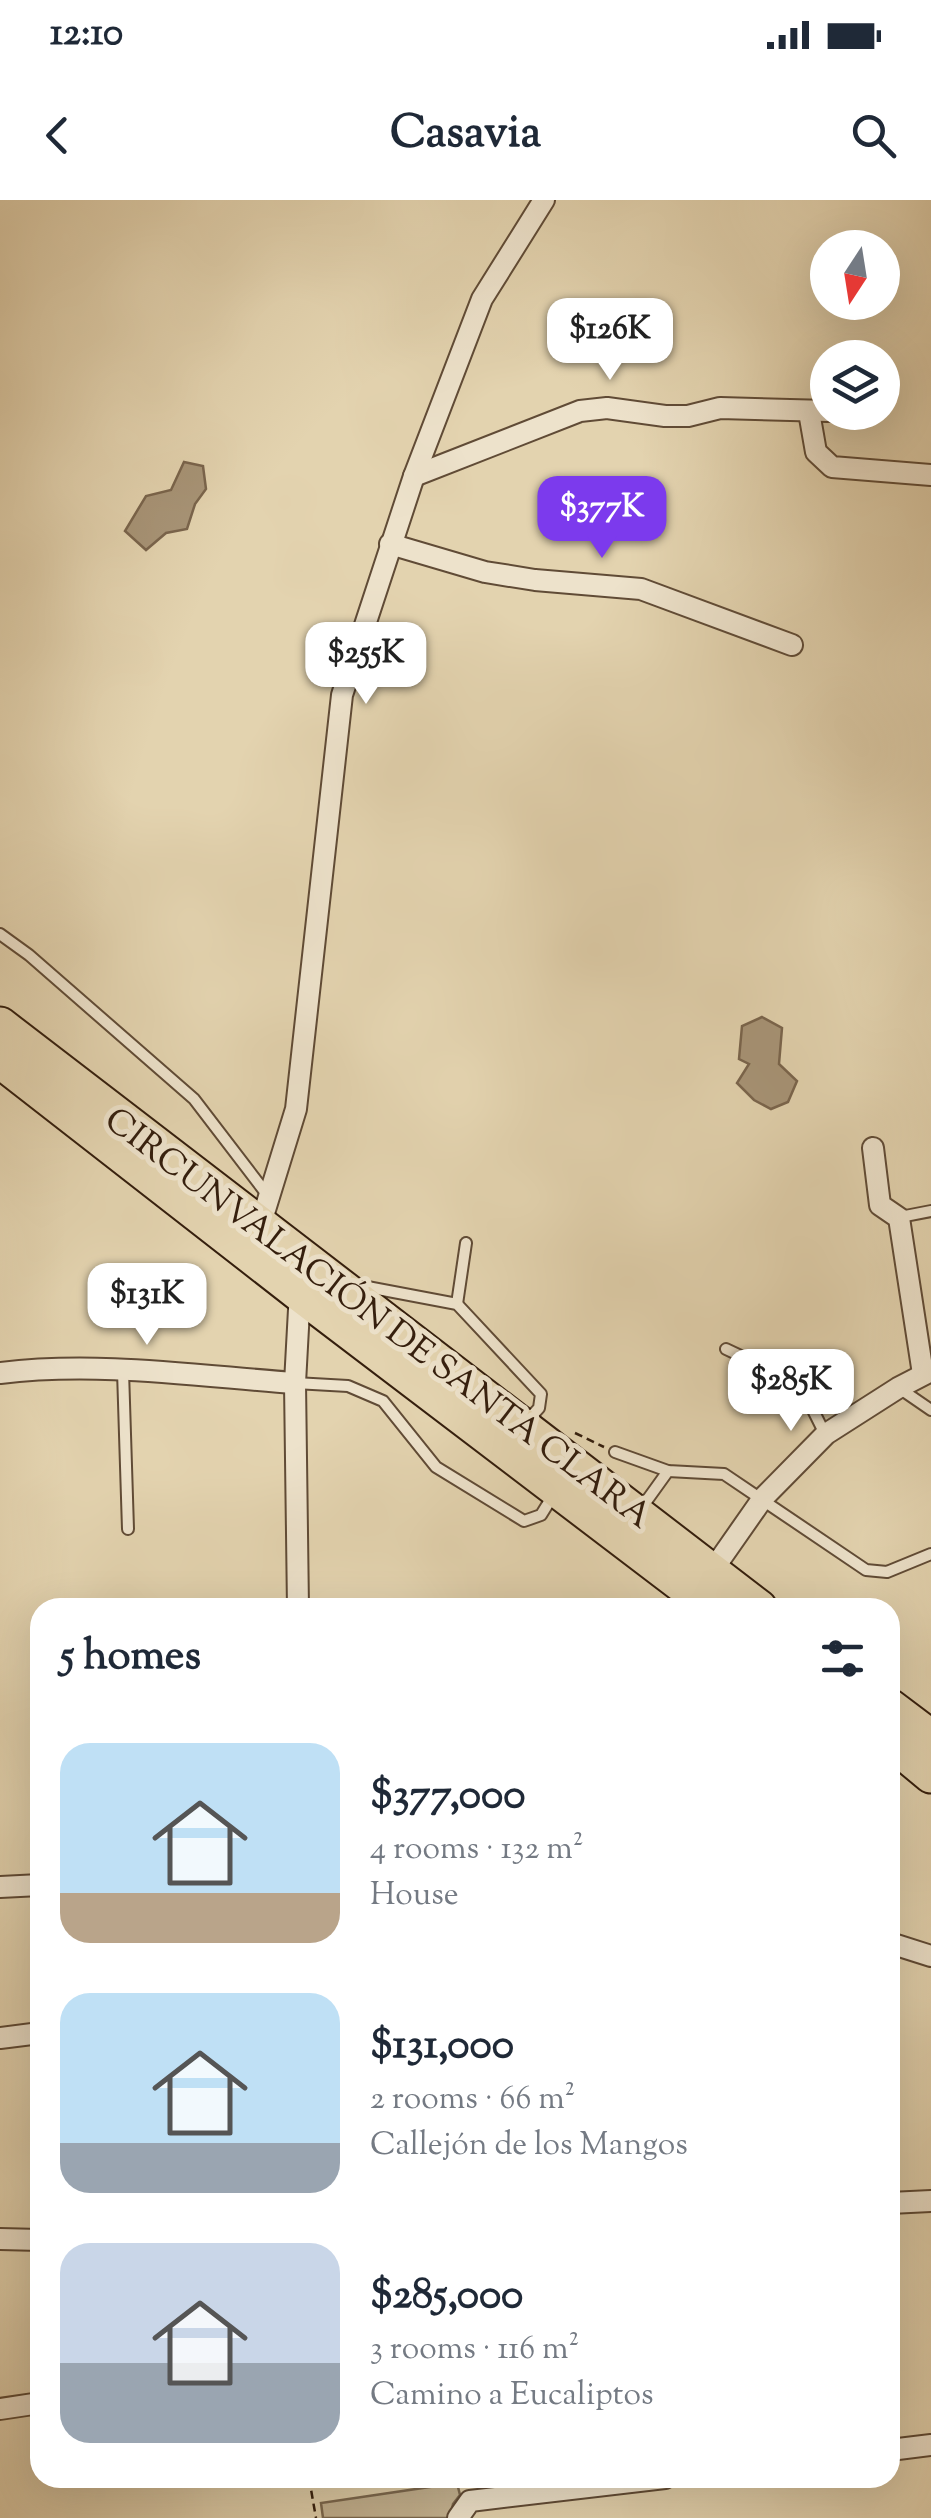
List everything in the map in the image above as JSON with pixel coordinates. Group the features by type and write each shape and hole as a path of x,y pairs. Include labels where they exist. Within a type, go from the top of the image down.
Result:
{"highway":[{"name":"CIRCUNVALACIÓN DE SANTA CLARA","path":"0,1025 264,1212 314,1280 558,1490 701,1598"},
{"name":"CIRCUNVALACIÓN DE SANTA CLARA","path":"0,1060 314,1280 531,1418 637,1514 747,1598"},
{"path":"900,1714 931,1738"},
{"path":"900,1750 931,1774"}],"street":[{"path":"264,1212 296,1108 342,695 414,476 482,299 544,200"},
{"path":"414,476 580,411 607,408 688,416 720,408 810,411"},
{"path":"817,430 816,452 832,467 931,476"},
{"path":"390,544 485,572 642,589 792,646"},
{"path":"712,1571 763,1498 826,1434 927,1372 898,1218 880,1205 873,1148"},
{"path":"298,1598 295,1383 314,1280"},
{"path":"0,1373 34,1369 124,1371 295,1383"},
{"path":"0,1887 30,1886"},
{"path":"900,1946 931,1956"},
{"path":"0,2038 30,2034"},
{"path":"900,2203 931,2201"},
{"path":"0,2240 30,2240"},
{"path":"0,2410 30,2406"},
{"path":"900,2449 931,2446"},
{"path":"458,2518 470,2501 580,2488"}],"lane":[{"path":"0,934 30,955 194,1099 264,1212"},
{"path":"898,1218 931,1212"},
{"path":"457,1304 466,1243"},
{"path":"314,1280 457,1304 540,1394 531,1418"},
{"path":"726,1348 784,1377 809,1402 826,1434"},
{"path":"124,1371 128,1529"},
{"path":"809,1402 820,1379"},
{"path":"295,1383 348,1386 382,1401 436,1467 524,1521 541,1515 558,1490"},
{"path":"898,1388 931,1410"},
{"path":"614,1452 668,1471 724,1474 866,1570 887,1572 931,1554"},
{"path":"637,1514 668,1471"}],"path":[{"path":"531,1418 563,1427 614,1452"},
{"path":"312,2488 316,2518"}],"shaded area":[{"path":"184,462 203,466 206,489 195,504 187,529 166,533 146,550 125,531 146,496 171,490"},
{"path":"762,1017 782,1028 779,1064 797,1081 788,1102 771,1109 754,1100 737,1083 749,1064 739,1059 742,1026"},
{"path":"423,2488 458,2488 460,2495 450,2518 323,2518 321,2503"}]}
